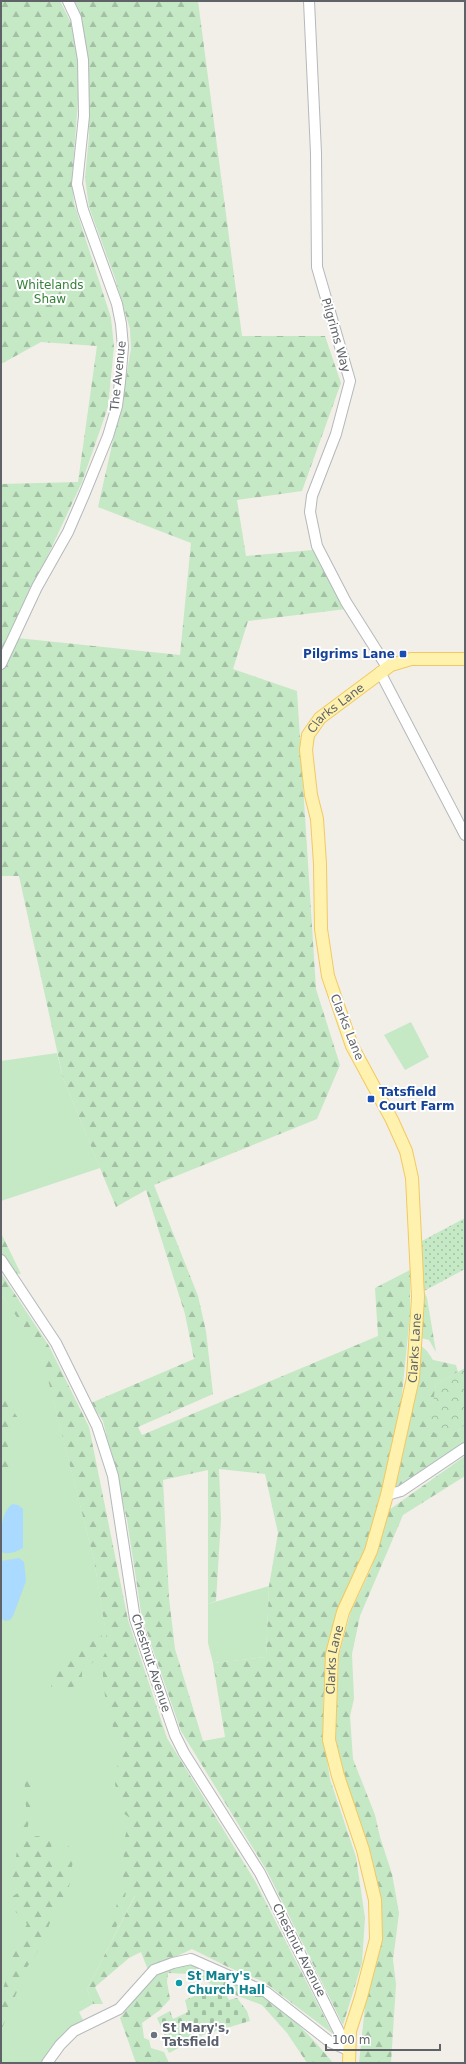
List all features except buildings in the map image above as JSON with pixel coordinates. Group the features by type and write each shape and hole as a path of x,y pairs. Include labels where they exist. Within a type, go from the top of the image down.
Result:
{"main road":[{"name":"Clarks Lane","path":"349,2063 348,2050 350,2032 376,1940 375,1900 363,1850 338,1776 329,1740 332,1654 343,1612 371,1551 387,1495 413,1370 418,1297 412,1178 406,1151 392,1120 352,1046 328,976 321,929 320,864 317,819 311,794 306,750 308,735 320,718 383,670 398,662 410,659 465,659"}],"street":[{"name":"The Avenue","path":"1,664 37,587 68,532 84,495 108,436 117,406 119,388 123,347 121,324 111,287 83,210 77,184 84,116 83,60 76,18 68,1"},
{"name":"Pilgrims Way","path":"309,1 316,153 317,267 350,381 336,434 312,496 310,512 317,546 383,670"},
{"path":"383,670 465,835"},
{"name":"Chestnut Avenue","path":"1,1260 56,1343 97,1426 112,1476 135,1619 175,1735 184,1753 260,1873 348,2050"},
{"path":"387,1495 401,1491 465,1448"},
{"path":"47,2063 60,2045 74,2031 119,2009 154,1970 173,1962 191,1959 266,1992 330,2042 348,2050"}],"green space":[{"name":"Whitelands Shaw","path":"1,1 60,1 71,23 77,58 79,87 72,180 74,203 111,318 114,347 108,407 82,482 1,656 1,484 78,482 97,346 41,342 1,364"},
{"path":"75,1 198,1 242,336 325,336 341,383 302,491 237,500 246,556 313,550 346,609 248,621 233,669 297,691 316,989 340,1065 317,1119 154,1185 198,1296 206,1331 213,1394 138,1427 142,1435 378,1336 375,1288 410,1270 410,1315 400,1414 381,1502 367,1548 327,1650 323,1705 324,1740 330,1779 356,1857 365,1918 362,1963 343,2025 267,1871 181,1731 142,1618 127,1520 103,1421 91,1403 194,1359 185,1314 146,1190 116,1207 63,1078 19,876 1,876 1,671 17,638 180,655 191,543 98,507 121,405 131,349 130,329 115,278 89,207 85,178 89,136 86,51 81,16","holes":["219,1469 265,1474 278,1533 269,1586 266,1657 213,1663 225,1737 203,1741 175,1649 169,1598 163,1480 208,1470 208,1604 216,1601 221,1519"]},
{"path":"411,1022 429,1057 405,1070 384,1035"},
{"path":"57,1053 63,1078 100,1168 1,1201 1,1061"},
{"path":"465,1218 465,1269 424,1291 420,1242"},
{"path":"1,1233 21,1274 13,1273 1,1254"},
{"path":"1,1273 49,1346 89,1427 128,1620 167,1738 255,1881 333,2034 264,1982 228,1967 192,1949 148,1970 141,1952 129,1958 95,1987 103,2004 93,2004 87,1989 135,1896 123,1878 124,1841 130,1818 123,1813 121,1797 115,1785 118,1763 117,1750 124,1743 123,1735 113,1736 112,1709 105,1696 103,1679 103,1657 108,1647 94,1560 41,1352 1,1294"},
{"path":"424,1291 427,1298 436,1352 429,1340 421,1338"},
{"path":"1,1294 41,1351 94,1560 146,1874 87,1989 93,2004 79,2012 83,2020 66,2031 40,2063 1,2063"},
{"path":"420,1345 427,1351 433,1360 456,1365 458,1372 436,1384 430,1429 458,1431 465,1424 465,1442 428,1468 393,1489"},
{"path":"465,1368 465,1424 458,1431 441,1437 429,1429 436,1384"},
{"path":"1,1383 5,1399 18,1418 16,1425 7,1431 10,1469 5,1473 1,1473"},
{"path":"465,1456 465,1476 403,1515 360,1616 352,1654 354,1699 350,1716 353,1759 375,1815 380,1837 392,1874 399,1913 393,1960 396,1984 391,2063 359,2063 365,2007 381,1939 335,1744 339,1655 351,1611 371,1569 389,1510"},
{"path":"269,1586 266,1657 213,1663 208,1643 208,1604"},
{"path":"101,1626 101,1647 93,1662 82,1670 82,1684 52,1693 51,1683 54,1678 93,1630"},
{"path":"26,1768 32,1774 34,1793 26,1837 38,1836 52,1841 50,1859 54,1873 63,1860 68,1845 73,1860 69,1887 52,1917 41,1947 27,1967 1,2031 1,1996 15,1948 27,1924 22,1917 9,1907 13,1896 21,1891 21,1883 13,1884 12,1876 26,1807 24,1773"},
{"path":"122,1892 126,1893 116,1928 111,1928 119,1895"},
{"path":"189,1964 252,1990 269,2000 289,2016 318,2045 333,2063 307,2063 287,2033 262,2005 225,1991 191,1974 168,1973 167,1982 170,1999 160,2010 142,2023 144,2038 149,2040 151,2048 164,2052 169,2063 136,2063 120,2018 153,1976 168,1969"},
{"path":"221,1985 229,2000 237,1998 247,2011 250,2021 203,2035 169,2053 166,2047 169,2045 157,2018 170,2011 173,2019 188,2012 185,2000"}],"water":[{"path":"13,1504 18,1505 23,1509 23,1548 12,1553 4,1553 1,1552 3,1518 9,1507"},
{"path":"19,1558 24,1562 26,1581 13,1616 10,1620 5,1621 1,1618 1,1561"}],"place":[{"name":"Pilgrims Lane","path":"403,654"},
{"name":"Tatsfield Court Farm","path":"371,1099"},
{"name":"St Mary's Church Hall","path":"179,1983"},
{"name":"St Mary's, Tatsfield","path":"154,2035"}]}
